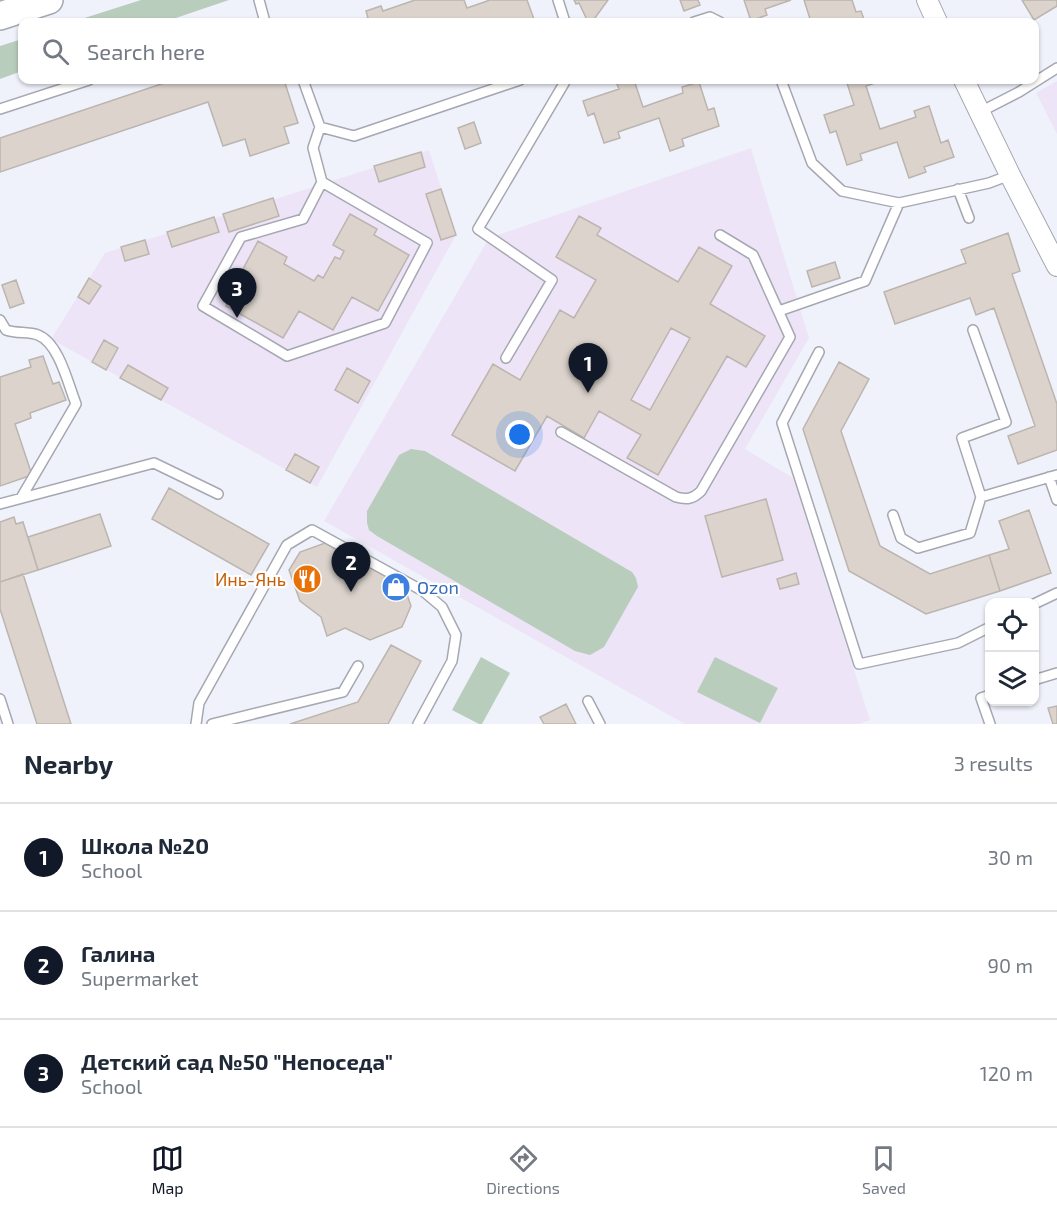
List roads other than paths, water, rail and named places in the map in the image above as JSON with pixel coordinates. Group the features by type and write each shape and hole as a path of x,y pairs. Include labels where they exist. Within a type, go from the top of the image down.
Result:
{"main road":[{"path":"0,16 49,0"}],"street":[{"path":"927,0 935,18"},
{"path":"966,84 1057,266"}],"lane":[{"path":"259,0 264,18"},
{"path":"558,0 564,18"},
{"path":"1039,79 1057,68"},
{"path":"0,109 77,84"},
{"path":"304,84 320,127 313,148 322,182 303,219 241,237 203,306 287,356 385,323 427,243 322,182"},
{"path":"320,127 354,136 508,84"},
{"path":"506,358 552,279 478,229 564,84"},
{"path":"782,84 812,163 842,190 899,203 990,183 1010,175"},
{"path":"980,112 1032,84"},
{"path":"958,189 969,218"},
{"path":"779,311 865,281 899,203"},
{"path":"561,432 676,497 685,500 694,498 701,491 790,337 753,255 720,235"},
{"path":"0,320 6,330 41,336 54,347 76,404 21,498"},
{"path":"893,514 901,538 918,548 970,532 981,497 962,438 1006,422 973,330"},
{"path":"819,352 782,423 860,664 958,642 985,629"},
{"path":"0,504 154,463 218,494"},
{"path":"981,497 1053,476 1057,500"},
{"path":"196,724 199,703 287,545 312,530 423,591 442,607 456,635 452,661 418,724"},
{"path":"1039,602 1057,593"},
{"path":"212,724 343,692 358,666"},
{"path":"1039,679 1057,673"},
{"path":"985,697 981,698 990,724"},
{"path":"0,699 8,724"},
{"path":"588,701 600,724"}],"place":[{"name":"Детский сад №50 \"Непоседа\"","path":"237,318"},
{"name":"Школа №20","path":"588,393"},
{"name":"Инь-Янь","path":"307,579"},
{"name":"Ozon","path":"396,587"},
{"name":"Галина","path":"351,592"}]}
